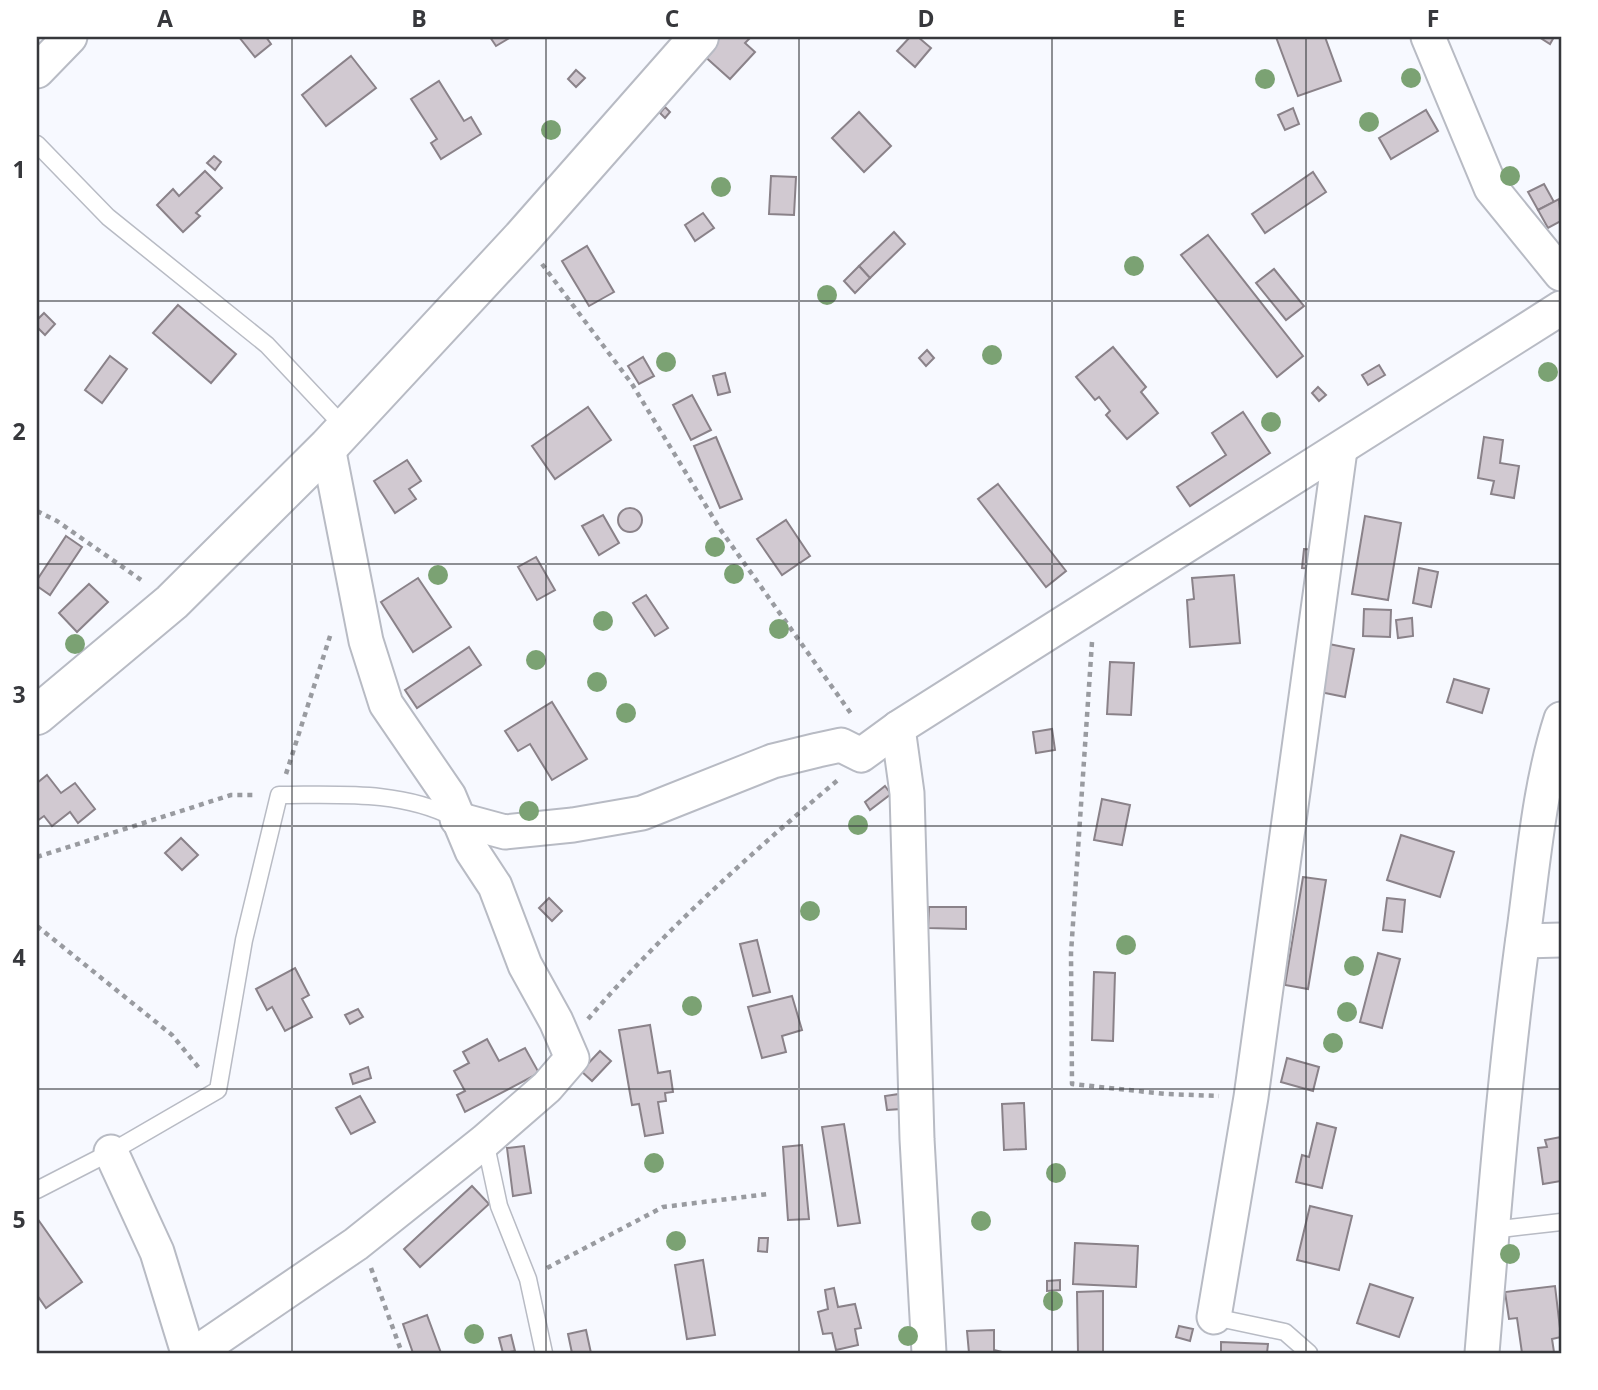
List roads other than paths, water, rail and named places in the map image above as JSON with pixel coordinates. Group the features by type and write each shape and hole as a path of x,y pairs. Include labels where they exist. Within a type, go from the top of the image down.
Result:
{"street":[{"path":"37,71 70,37"},
{"path":"37,715 172,602 337,438 522,238 699,37"},
{"path":"1427,37 1491,188 1561,274"},
{"path":"457,819 505,832 573,825 642,813 774,761 841,745 878,742 1561,308"},
{"path":"196,1353 356,1244 485,1141 547,1087 572,1058 556,1021 525,965 495,886 472,851 449,796 386,704 366,641 337,438"},
{"path":"1214,1317 1251,1097 1340,450"},
{"path":"1482,1353 1497,1148 1539,818 1559,729"},
{"path":"878,742 907,793 917,1139 929,1353"},
{"path":"1523,941 1561,940"},
{"path":"111,1152 157,1252 188,1353"}],"lane":[{"path":"37,144 108,217 267,345 337,438"},
{"path":"37,1190 111,1152 218,1090 244,940 279,795 375,795 429,805 457,819"},
{"path":"485,1141 499,1206 528,1279 544,1353"},
{"path":"1492,1230 1561,1222"},
{"path":"1214,1317 1284,1332 1308,1353"}]}
